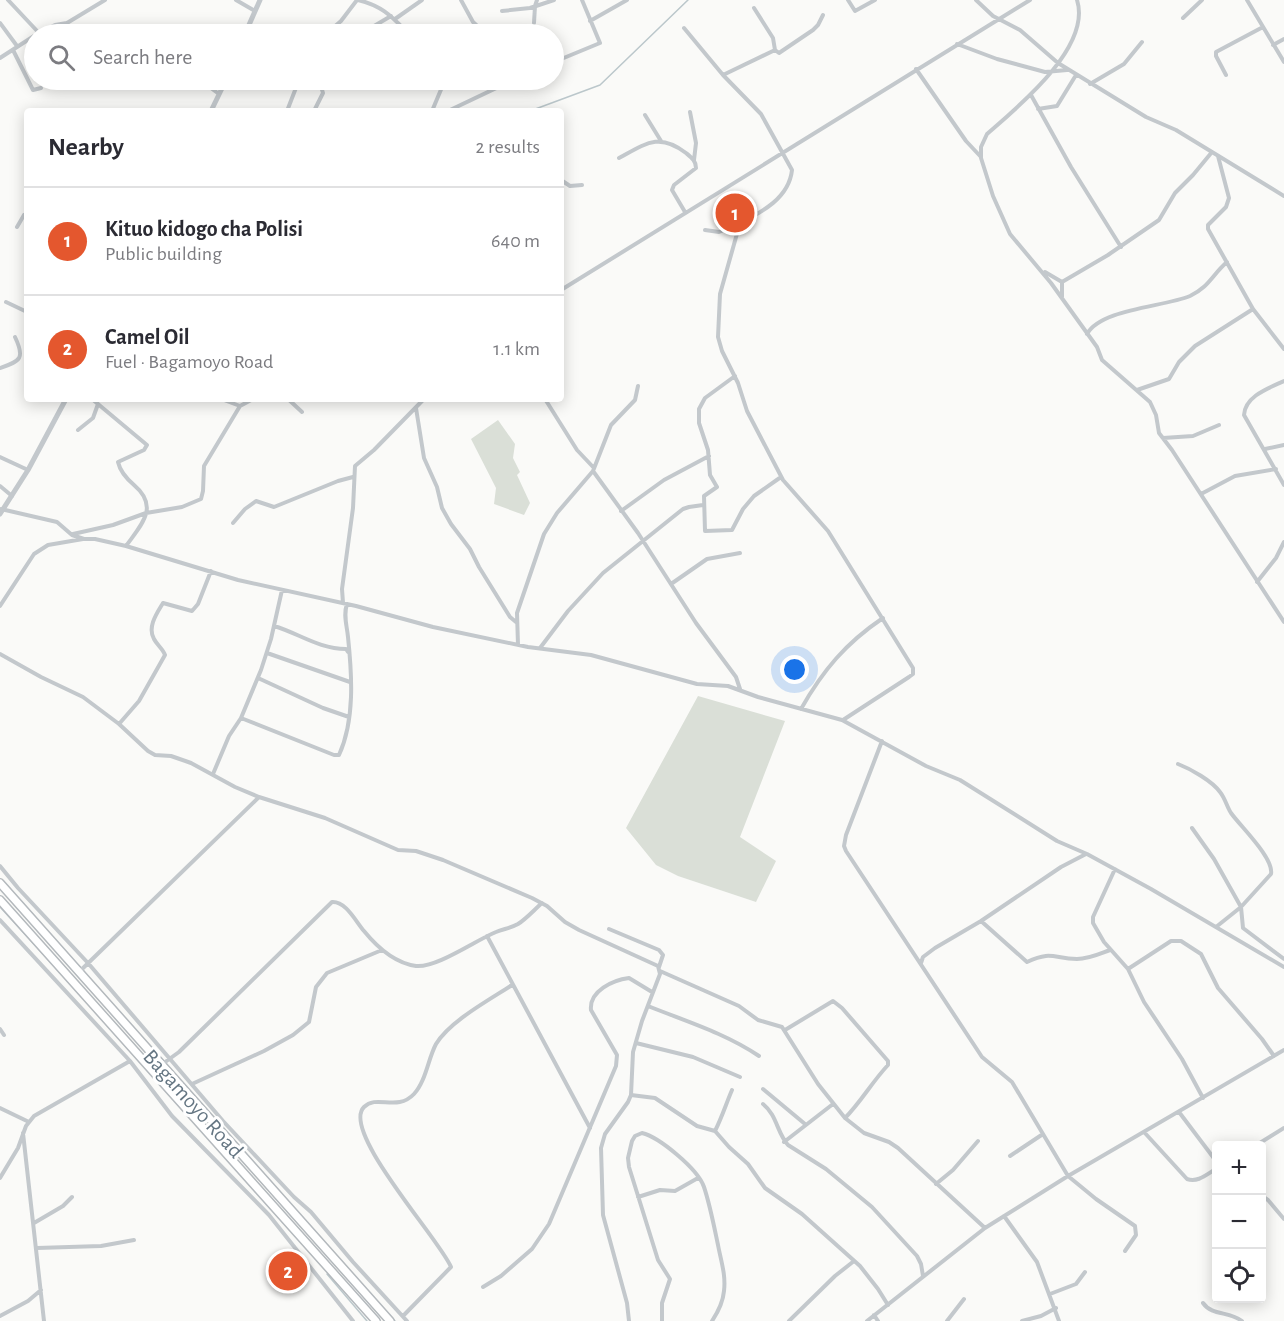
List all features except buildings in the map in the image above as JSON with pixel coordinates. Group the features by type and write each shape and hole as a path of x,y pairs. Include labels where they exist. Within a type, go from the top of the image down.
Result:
{"highway":[{"name":"Bagamoyo Road","path":"0,883 390,1321"},
{"name":"Bagamoyo Road","path":"0,900 376,1321"}],"street":[{"path":"8,0 28,24"},
{"path":"63,24 105,0"},
{"path":"236,0 255,11"},
{"path":"249,24 260,0"},
{"path":"338,24 358,0 375,5 399,24"},
{"path":"380,24 422,0"},
{"path":"461,0 469,17 476,24"},
{"path":"534,23 537,0"},
{"path":"502,11 535,6 554,0"},
{"path":"564,58 600,43 582,0"},
{"path":"590,21 627,0"},
{"path":"848,0 855,11 875,0"},
{"path":"976,0 997,18 1020,30 1058,63 1090,84 1157,123 1176,130 1284,196"},
{"path":"564,288 997,18 1030,0"},
{"path":"1077,0 1079,20 1071,41 1058,63 1031,95 985,137 981,147 981,158 993,196 1010,234 1062,299 1104,363 1137,390 1154,408 1158,431 1162,438 1284,622"},
{"path":"1183,18 1202,0"},
{"path":"1247,0 1284,62"},
{"path":"754,8 773,38 775,50"},
{"path":"723,75 775,50 781,52 813,30 823,15"},
{"path":"0,23 15,48 24,70"},
{"path":"1226,75 1216,52 1263,27"},
{"path":"684,28 723,75 761,114 792,170 788,185 773,204 719,232 705,231"},
{"path":"1273,45 1284,39"},
{"path":"1090,84 1124,64 1142,42"},
{"path":"0,58 24,43"},
{"path":"957,44 1008,63 1051,73 1067,69"},
{"path":"916,69 966,141 981,158"},
{"path":"1038,109 1057,106 1076,75"},
{"path":"214,90 219,94"},
{"path":"212,108 221,90"},
{"path":"288,108 295,90"},
{"path":"316,108 323,93 322,90"},
{"path":"433,108 441,90"},
{"path":"454,108 492,90"},
{"path":"1031,95 1121,247"},
{"path":"685,212 673,193 673,187 696,168 694,160 696,143 690,112"},
{"path":"645,115 661,141"},
{"path":"619,158 650,143 661,141 674,145 694,160"},
{"path":"1062,282 1121,247 1161,218 1167,203 1212,152"},
{"path":"1218,155 1229,198 1226,207 1209,223 1208,227 1253,309 1284,349"},
{"path":"564,182 570,186 582,185"},
{"path":"17,227 24,215"},
{"path":"740,223 723,278 718,315 718,337 722,351 735,375 747,411 782,477 828,531 913,668 913,674 842,720"},
{"path":"1087,334 1093,325 1114,315 1189,296 1207,286 1227,262"},
{"path":"1040,269 1062,282"},
{"path":"1062,282 1062,299"},
{"path":"6,302 24,311"},
{"path":"1137,390 1169,379 1179,362 1195,346 1253,309"},
{"path":"0,368 17,362 21,357 21,350 15,337"},
{"path":"735,375 705,398 700,406 699,423 706,438 710,475 717,488 704,496 705,531 728,532 734,529 743,509 754,496 782,477"},
{"path":"1284,381 1251,399 1245,409 1246,421 1265,449 1284,485"},
{"path":"518,645 517,613 544,534 556,513 593,470 611,425 635,400 638,386"},
{"path":"64,402 28,470 1,511 57,522 72,535 84,539"},
{"path":"96,402 147,445 144,450 118,462 128,479 147,498 144,521 126,546"},
{"path":"78,430 93,418 101,402"},
{"path":"229,402 240,406"},
{"path":"72,535 124,522 146,513 182,507 201,499 204,466 240,406 248,402"},
{"path":"291,402 302,412"},
{"path":"241,718 338,756 348,730 351,682 342,590 353,508 353,477 357,463 374,450 421,402"},
{"path":"547,402 577,450 643,540 696,623 736,677 741,690"},
{"path":"416,408 424,458 434,479 446,516 470,549 510,617 517,622"},
{"path":"1162,438 1193,436 1219,425"},
{"path":"1265,449 1284,446"},
{"path":"621,511 664,480 709,456"},
{"path":"0,457 28,470"},
{"path":"1201,494 1235,476 1275,470"},
{"path":"233,523 250,504 256,501 274,507 353,477"},
{"path":"0,486 12,496"},
{"path":"540,648 564,616 603,573 683,509 704,505"},
{"path":"0,606 34,554 48,545 95,539 282,590 433,627 518,645 591,655 688,682 721,685 741,690 758,697 842,720 926,766 960,780 1057,841 1087,854 1284,967"},
{"path":"1257,582 1276,558 1284,542"},
{"path":"671,584 706,559 740,553"},
{"path":"119,724 143,695 165,655 154,639 152,631 154,620 163,603 192,611 198,604 211,571"},
{"path":"213,774 258,678 267,653 282,590"},
{"path":"1280,615 1283,610"},
{"path":"801,709 840,652 883,618"},
{"path":"274,626 305,640 336,649 346,649 349,652"},
{"path":"267,653 351,682"},
{"path":"0,654 83,698 119,724 155,755 179,759 235,787 325,818 398,850 416,851 443,860 542,903 579,930 739,1006 758,1020 778,1025 785,1030 818,1084 845,1118 864,1133 889,1142 898,1148 985,1228"},
{"path":"258,678 323,708 349,717"},
{"path":"882,741 846,835 844,846 982,1057 1012,1082 1068,1176 1136,1226 1136,1235 1125,1251"},
{"path":"1178,764 1220,792 1229,810 1269,862 1271,869 1270,874 1241,908 1216,927"},
{"path":"79,972 260,797"},
{"path":"1192,828 1214,859 1241,908 1243,928 1284,959"},
{"path":"920,963 926,954 981,921 1061,867 1087,854"},
{"path":"0,866 88,963 223,1121 311,1212 352,1262 407,1321"},
{"path":"1114,869 1093,920 1096,930 1110,950 1128,969 1144,1002 1182,1059 1203,1098"},
{"path":"160,1065 171,1058 329,903 335,901 341,904 382,950 405,963 424,965 520,922 542,903"},
{"path":"0,920 130,1061 172,1116 269,1215 353,1321"},
{"path":"981,921 1027,962 1051,954 1077,959 1088,958 1110,950"},
{"path":"609,929 661,951 663,957 632,1060 631,1095 605,1134 601,1148 603,1215 627,1303 629,1321"},
{"path":"487,936 590,1128"},
{"path":"1128,969 1171,941 1181,941 1201,954 1218,988 1274,1056"},
{"path":"192,1084 293,1035 309,1022 316,987 327,974 382,950"},
{"path":"483,1287 492,1283 514,1265 532,1249 542,1235 561,1199 617,1059 615,1051 591,1010 592,998 610,985 629,978 652,992"},
{"path":"403,1316 452,1267 443,1251 412,1212 383,1169 366,1137 360,1121 361,1111 373,1102 394,1104 417,1092 437,1041 460,1021 512,985"},
{"path":"785,1030 833,1001 842,1008 888,1061 888,1065 861,1101 845,1118"},
{"path":"648,1006 742,1045 759,1056"},
{"path":"0,1029 4,1035"},
{"path":"636,1043 693,1057 740,1077"},
{"path":"867,1321 985,1228 1068,1176 1284,1050"},
{"path":"0,1178 34,1116 130,1061"},
{"path":"763,1089 806,1124"},
{"path":"715,1131 732,1090"},
{"path":"631,1095 655,1098 698,1126 715,1131 747,1164 765,1188 802,1214 854,1261 870,1278 888,1305"},
{"path":"763,1104 772,1114 784,1142 826,1169 872,1207 917,1256 923,1277"},
{"path":"784,1142 832,1104"},
{"path":"0,1108 29,1122"},
{"path":"1179,1112 1212,1156"},
{"path":"1264,1141 1284,1128"},
{"path":"1144,1132 1187,1179 1194,1181 1212,1171"},
{"path":"23,1133 44,1321"},
{"path":"662,1321 662,1303 670,1279 658,1260 628,1162 632,1141 639,1134 646,1134 664,1144 704,1187 714,1224 724,1280 722,1302 712,1321"},
{"path":"1010,1156 1043,1134"},
{"path":"936,1184 953,1170 978,1141"},
{"path":"638,1197 660,1190 675,1191 698,1178"},
{"path":"34,1223 63,1206 72,1197"},
{"path":"1266,1199 1284,1219"},
{"path":"1004,1216 1037,1262 1059,1321"},
{"path":"37,1248 101,1246 134,1240"},
{"path":"789,1321 835,1276 854,1261"},
{"path":"1050,1294 1076,1284 1085,1272"},
{"path":"0,1316 28,1301 41,1289"},
{"path":"947,1321 964,1299"},
{"path":"1203,1303 1209,1311 1233,1315 1242,1321"},
{"path":"1022,1321 1041,1316 1056,1308"},
{"path":"874,1315 878,1321"}],"shaded area":[{"path":"498,420 515,444 513,458 520,472 517,475 530,503 524,515 494,504 496,488 471,439"},
{"path":"698,696 785,721 740,837 776,861 756,902 678,876 656,865 626,828"}],"waterway":[{"path":"538,108 600,85 688,0"},
{"path":"20,900 43,926"},
{"path":"0,907 84,999"},
{"path":"174,1100 231,1163"},
{"path":"335,1255 395,1321"},
{"path":"327,1274 367,1321"}],"place":[{"name":"Kituo kidogo cha Polisi","path":"735,213"},
{"name":"Camel Oil","path":"288,1271"}]}
